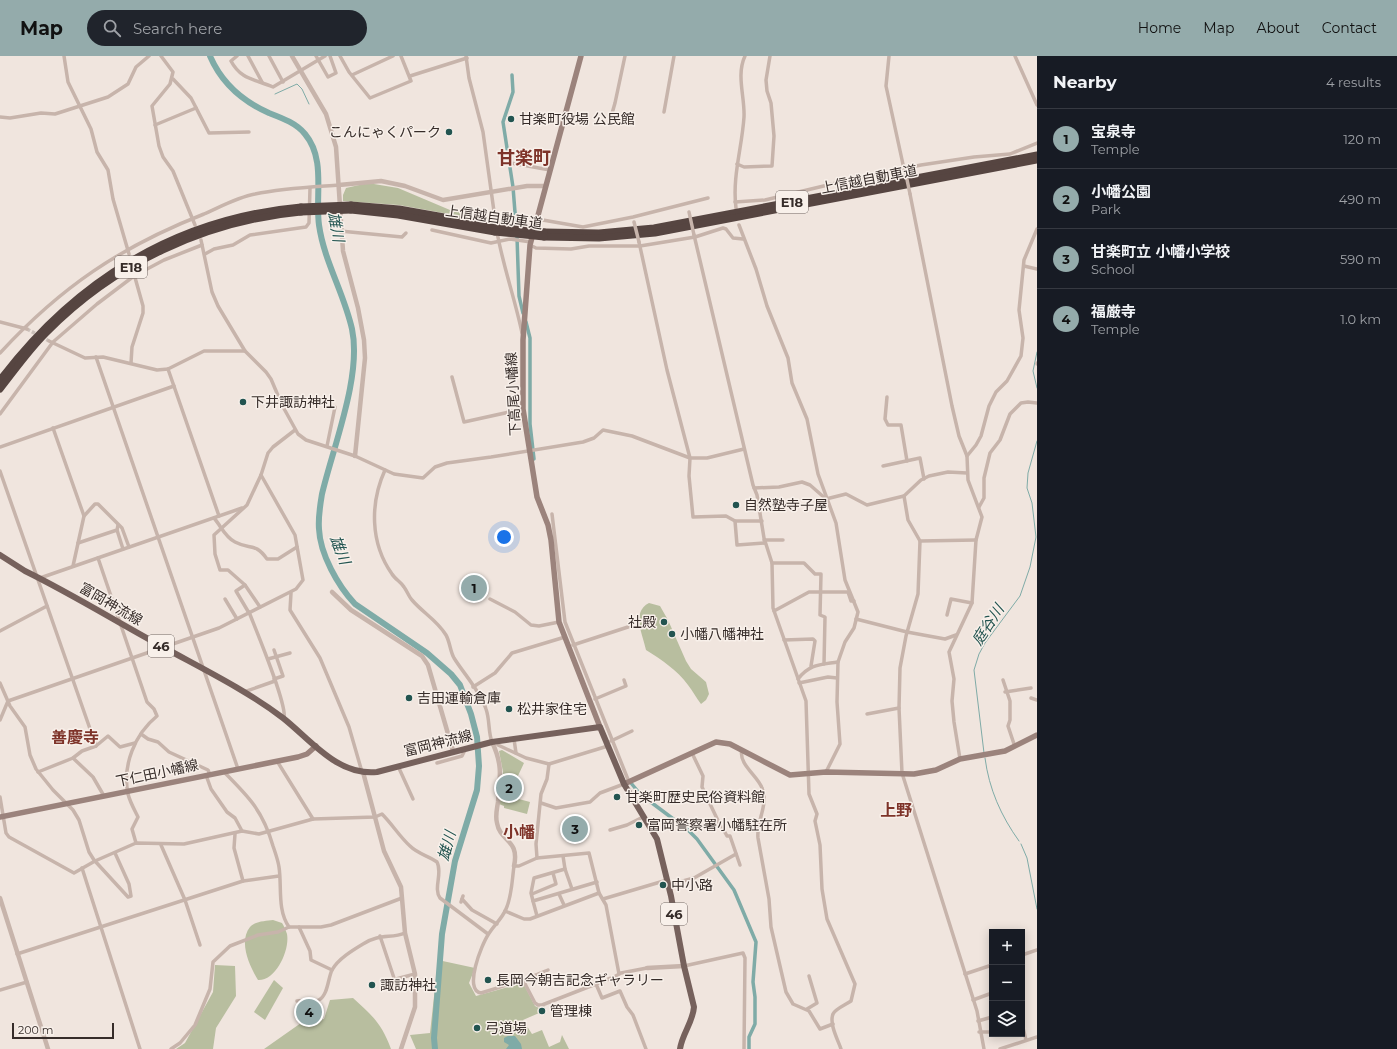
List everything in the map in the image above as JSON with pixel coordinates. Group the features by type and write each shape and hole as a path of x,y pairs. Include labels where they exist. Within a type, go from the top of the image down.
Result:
{"highway":[{"name":"上信越自動車道","path":"544,235 599,233 666,226 1037,155"},
{"name":"上信越自動車道","path":"0,380 28,344 53,318 92,285 135,258 164,243 207,226 255,213 301,209 394,209 544,235 598,238 655,233 1037,160"},
{"name":"上信越自動車道","path":"0,389 34,347 58,322 91,294 126,270 167,248 210,231 258,218 301,209"}],"main road":[{"name":"下高尾小幡線","path":"581,56 534,226 531,244 523,340 523,409 538,501 550,530 557,570 559,622 600,727"},
{"name":"富岡神流線","path":"0,555 205,670 243,693 284,719 342,766 363,772 377,772 452,751 514,739 600,727"},
{"name":"46","path":"600,727 610,743 626,783 657,839 694,1006 694,1012 681,1040 680,1049"},
{"path":"626,783 716,742 730,744 787,774 797,776 826,772 925,773 960,759 1005,751 1037,736"},
{"name":"下仁田小幡線","path":"2,817 304,755 316,746"}],"street":[{"path":"64,56 68,82 91,129 97,152 108,170 112,199 129,254"},
{"path":"0,118 10,118 41,113 55,114 79,105 97,102 128,84 140,62 149,56"},
{"path":"162,56 174,72 173,79 152,106 155,125 163,157 173,171 195,225"},
{"path":"237,56 231,61 237,72 273,87 301,72 325,56"},
{"path":"248,56 262,83"},
{"path":"269,56 283,82"},
{"path":"292,56 324,112 336,146 340,231 364,340 364,366 355,456"},
{"path":"316,56 328,77 336,73 330,56"},
{"path":"340,56 352,75 370,98 411,81 401,56"},
{"path":"352,75 393,56"},
{"path":"609,124 616,103 625,56"},
{"path":"664,112 674,56"},
{"path":"736,208 734,181 744,118 741,71 745,56"},
{"path":"736,164 744,167 772,166 773,129 771,103 767,91 766,80 770,56"},
{"path":"889,56 886,86 910,194 952,406 959,436 967,456 967,473 982,517 976,540 972,603 956,635 949,656 954,679 952,701 960,759"},
{"path":"1015,56 1037,105"},
{"path":"410,76 467,57 468,78 483,132 492,192 495,227 523,340"},
{"path":"173,79 187,92 209,133 249,132"},
{"path":"155,125 196,108"},
{"path":"735,202 765,200 904,170 974,157 1010,154 1037,143"},
{"path":"511,163 550,170"},
{"path":"0,353 73,284 127,249 193,218 253,194 282,189 311,188 381,181 405,186 443,200 527,186 545,186"},
{"path":"205,254 214,249 233,245 250,235 306,227 309,224 311,188"},
{"path":"536,219 583,227 633,217 708,198"},
{"path":"686,204 762,521 765,541 772,563 774,611 806,708 809,794 817,814 815,821 820,845 822,889 827,919 855,984 853,998 833,1014 833,1024 841,1049"},
{"path":"633,217 667,370 690,458 689,476 693,517 726,516 735,521 762,521"},
{"path":"739,225 743,239 756,269 767,306 788,358 792,383 807,420 818,474 836,523 845,580 858,612 838,662 837,708 840,744 826,772"},
{"path":"495,227 534,226"},
{"path":"432,230 486,242 510,239 531,244 536,248 571,250 589,246 639,244 694,236 724,228 733,238 743,239"},
{"path":"967,456 981,436 989,406 996,392 1007,381 1021,356 1023,338 1019,310 1024,266 1026,252 1037,229"},
{"path":"340,231 402,237 406,233"},
{"path":"201,240 212,292 218,306 245,351 271,379 295,430 306,440 346,452 394,474 423,478 436,467 446,463 582,442 594,438 603,430 632,436 690,458 707,458 744,449"},
{"path":"0,414 51,342 134,275 164,260 202,245"},
{"path":"1024,266 1037,269"},
{"path":"131,363 132,347 143,313 143,306 134,275"},
{"path":"0,322 25,328"},
{"path":"51,342 72,354 85,358 96,357 131,363 150,369 168,369 204,351 245,351"},
{"path":"96,357 238,769"},
{"path":"168,369 219,516"},
{"path":"452,377 464,422 523,409"},
{"path":"0,446 174,386"},
{"path":"886,397 885,420 888,425 901,425 907,461"},
{"path":"979,507 984,498 984,478 990,453 1000,440 1010,414 1021,404 1028,402 1037,403"},
{"path":"327,446 335,407"},
{"path":"53,428 84,516"},
{"path":"260,607 244,584 228,570 220,570 215,554 214,535 247,505 261,475 266,458 273,447 295,430"},
{"path":"883,466 920,458 924,479"},
{"path":"385,470 377,487 375,506 374,524 377,547 392,576 404,587 411,599 437,622 446,635 454,658 470,679 473,687 487,710 493,743 499,758 501,770 496,821 501,833 514,848 514,866 510,898 505,911 488,934 472,977 472,984 475,990 481,993 523,980 548,970"},
{"path":"0,471 96,746"},
{"path":"754,488 779,487 802,482 810,485 826,498 832,499 846,494 867,504 904,496 924,479 948,472 967,473"},
{"path":"0,720 8,701 193,637 291,593 303,580 295,535 261,475"},
{"path":"904,496 908,520 920,541 918,594 907,632 900,668 899,708 902,773 973,1000 984,1049"},
{"path":"73,566 84,516 94,504 98,504 122,528 129,547"},
{"path":"38,577 243,508"},
{"path":"552,514 557,570 565,622 595,699 610,743"},
{"path":"214,518 234,542 261,549 268,559 278,559 297,547"},
{"path":"735,521 737,545 783,540"},
{"path":"118,525 116,530 123,549"},
{"path":"78,543 116,530"},
{"path":"920,541 976,540"},
{"path":"98,558 147,702 157,716 145,726 135,743 128,763 128,792 138,816 132,830 136,843"},
{"path":"772,563 804,563 815,574 821,574 820,615 825,617 824,664"},
{"path":"244,584 236,590 249,613 268,659 285,712 284,719"},
{"path":"332,592 351,610 422,656 428,665 452,751"},
{"path":"774,611 809,592 848,592 851,601 854,601"},
{"path":"291,593 290,610 320,658 349,727 363,772 386,858 398,878 402,898 405,933 415,974 415,1007 401,1049"},
{"path":"225,599 236,619"},
{"path":"490,599 515,612 531,624 539,626 559,622"},
{"path":"947,615 951,599 972,603"},
{"path":"0,631 47,606"},
{"path":"856,619 907,632 945,639 956,635"},
{"path":"573,644 631,626"},
{"path":"473,687 496,673 512,653 565,637"},
{"path":"784,640 813,639 815,641 811,666 798,681"},
{"path":"243,693 283,676 274,650"},
{"path":"268,659 290,653"},
{"path":"811,666 838,662"},
{"path":"798,681 828,677 837,678"},
{"path":"595,699 626,686 624,680"},
{"path":"1003,680 1005,692 1010,701 1008,726 1014,744"},
{"path":"0,683 8,701 25,727 30,754 38,772 66,805 73,810 79,820 89,852 95,861 128,897 131,896 128,884 115,853"},
{"path":"1005,692 1031,688"},
{"path":"1031,698 1037,700"},
{"path":"867,714 899,708"},
{"path":"493,743 516,753 549,764 610,743 632,732"},
{"path":"141,734 148,740 158,742 169,752 208,770 212,789 228,812 235,818 242,831"},
{"path":"38,772 96,746 108,736 120,747 135,743"},
{"path":"514,739 516,753"},
{"path":"437,763 462,756 469,748"},
{"path":"742,750 741,754 744,760 761,785 764,793 763,808 757,830 769,899 771,926 785,988 793,1004 807,1009 820,1029 833,1024"},
{"path":"692,753 702,774 702,787 721,827 728,836 730,836 740,865"},
{"path":"72,758 93,777 104,796"},
{"path":"277,761 313,819"},
{"path":"537,858 536,844 541,794 547,779 549,764"},
{"path":"398,766 413,800"},
{"path":"224,772 255,804 268,831 279,866 285,921 289,927"},
{"path":"541,803 556,808 590,802 600,793 626,783"},
{"path":"0,797 2,817 6,833 9,837 64,867 69,872 74,873 95,861 136,843 161,845 184,844 235,834 242,831 259,834 313,819 375,817 382,814 394,826 408,845 424,856 437,862 439,871 438,893 440,898 488,934"},
{"path":"610,830 627,825 643,816"},
{"path":"235,834 234,848 243,882"},
{"path":"161,845 185,900 200,945"},
{"path":"514,866 519,866 537,858 589,853 599,893 606,905 619,974"},
{"path":"603,899 667,882 694,878 736,854"},
{"path":"564,856 565,869 572,889"},
{"path":"82,868 140,1049"},
{"path":"537,916 532,894 534,878 565,869"},
{"path":"532,894 556,884 553,873"},
{"path":"17,954 243,882 279,876"},
{"path":"533,901 597,882"},
{"path":"505,911 526,919 599,893"},
{"path":"559,894 564,905"},
{"path":"171,1049 180,1043 198,1019 210,989 215,959 237,942 258,935 278,932 289,927 321,928 402,898"},
{"path":"462,899 472,910 496,924"},
{"path":"1,902 48,1049"},
{"path":"299,927 310,951 312,960 332,970"},
{"path":"297,1001 314,1002 320,1000 324,995 332,970 362,944 380,936 405,933"},
{"path":"380,936 394,978 396,979 415,974"},
{"path":"1025,954 1037,950"},
{"path":"523,980 535,1003 539,1006 619,974 647,968 684,966 744,952 744,1049"},
{"path":"965,974 989,966"},
{"path":"807,1009 817,1003 809,976"},
{"path":"0,990 27,982"},
{"path":"596,984 602,998 620,991 627,1007 633,1015 646,1049"},
{"path":"973,1000 989,994"},
{"path":"978,1021 989,1018"},
{"path":"979,1032 989,1032"},
{"path":"1025,1036 1026,1040"},
{"path":"1000,1049 1037,1037"}],"green space":[{"path":"368,183 398,188 450,210 493,217 493,222 399,205 343,201 343,195 346,188"},
{"path":"649,603 660,606 668,620 686,661 691,669 706,682 709,694 706,700 701,704 690,687 674,670 646,650 639,618 644,607"},
{"path":"502,750 524,763 517,778 515,798 530,802 527,814 504,808 504,806 499,804 503,772 499,751"},
{"path":"273,920 282,923 287,934 284,956 276,970 271,975 265,979 258,980 246,954 245,940 252,925"},
{"path":"438,960 475,968 469,983 476,996 523,983 535,1006 539,1008 544,1006 546,1010 523,1020 532,1034 542,1030 549,1047 560,1042 562,1035 569,1049 416,1049 410,1035 430,1033"},
{"path":"215,965 235,966 236,996 216,1028 213,1049 176,1049 185,1043 213,992"},
{"path":"274,980 283,988 265,1020 254,1012"},
{"path":"353,998 376,1020 388,1040 391,1049 264,1049 301,1023 324,1019 330,1000"}],"water":[{"path":"508,1036 515,1036 521,1044 522,1049 506,1049 509,1045 504,1042 504,1038"}],"waterway":[{"name":"雄川","path":"210,56 220,75 242,97 259,108 288,121 305,134 311,144 318,166 319,225 325,251 352,329 354,348 350,389 322,494 320,507 320,539 326,559 336,579 355,604 427,653 451,674 460,685 471,714 477,737 479,766 477,790 455,861 442,934 434,1038 435,1049"},
{"path":"512,75 513,92 503,122 513,187 516,225"},
{"path":"275,94 297,84 302,89 309,104"},
{"path":"517,237 519,296 523,313"},
{"path":"526,322 530,338 530,424 534,459"},
{"name":"庭谷川","path":"1037,352 1033,371 1037,388"},
{"name":"庭谷川","path":"984,753 974,670 979,654 985,643 1020,596 1030,567 1036,537 1032,503 1027,488 1028,473 1037,441"},
{"name":"庭谷川","path":"985,758 989,781 1001,812 1019,841"},
{"path":"631,783 640,794 688,830 697,839 734,890 756,942 753,982 755,997 755,1024 749,1037 749,1049"},
{"name":"庭谷川","path":"1021,844 1027,858 1037,909"}],"tunnel":[{"path":"27,329 49,341"}],"place":[{"name":"甘楽町役場 公民館","path":"511,119"},
{"name":"こんにゃくパーク","path":"449,132"},
{"name":"下井諏訪神社","path":"243,402"},
{"name":"自然塾寺子屋","path":"736,505"},
{"name":"宝泉寺","path":"474,588"},
{"name":"社殿","path":"664,622"},
{"name":"小幡八幡神社","path":"672,634"},
{"name":"吉田運輸倉庫","path":"409,698"},
{"name":"松井家住宅","path":"509,709"},
{"name":"小幡公園","path":"509,788"},
{"name":"甘楽町歴史民俗資料館","path":"617,797"},
{"name":"富岡警察署小幡駐在所","path":"639,825"},
{"name":"甘楽町立 小幡小学校","path":"575,829"},
{"name":"中小路","path":"663,885"},
{"name":"長岡今朝吉記念ギャラリー","path":"488,980"},
{"name":"諏訪神社","path":"372,985"},
{"name":"管理棟","path":"542,1011"},
{"name":"福厳寺","path":"309,1012"},
{"name":"弓道場","path":"477,1028"}],"district":[{"name":"甘楽町","path":"524,158"},
{"name":"善慶寺","path":"75,737"},
{"name":"上野","path":"896,810"},
{"name":"小幡","path":"519,832"}]}
